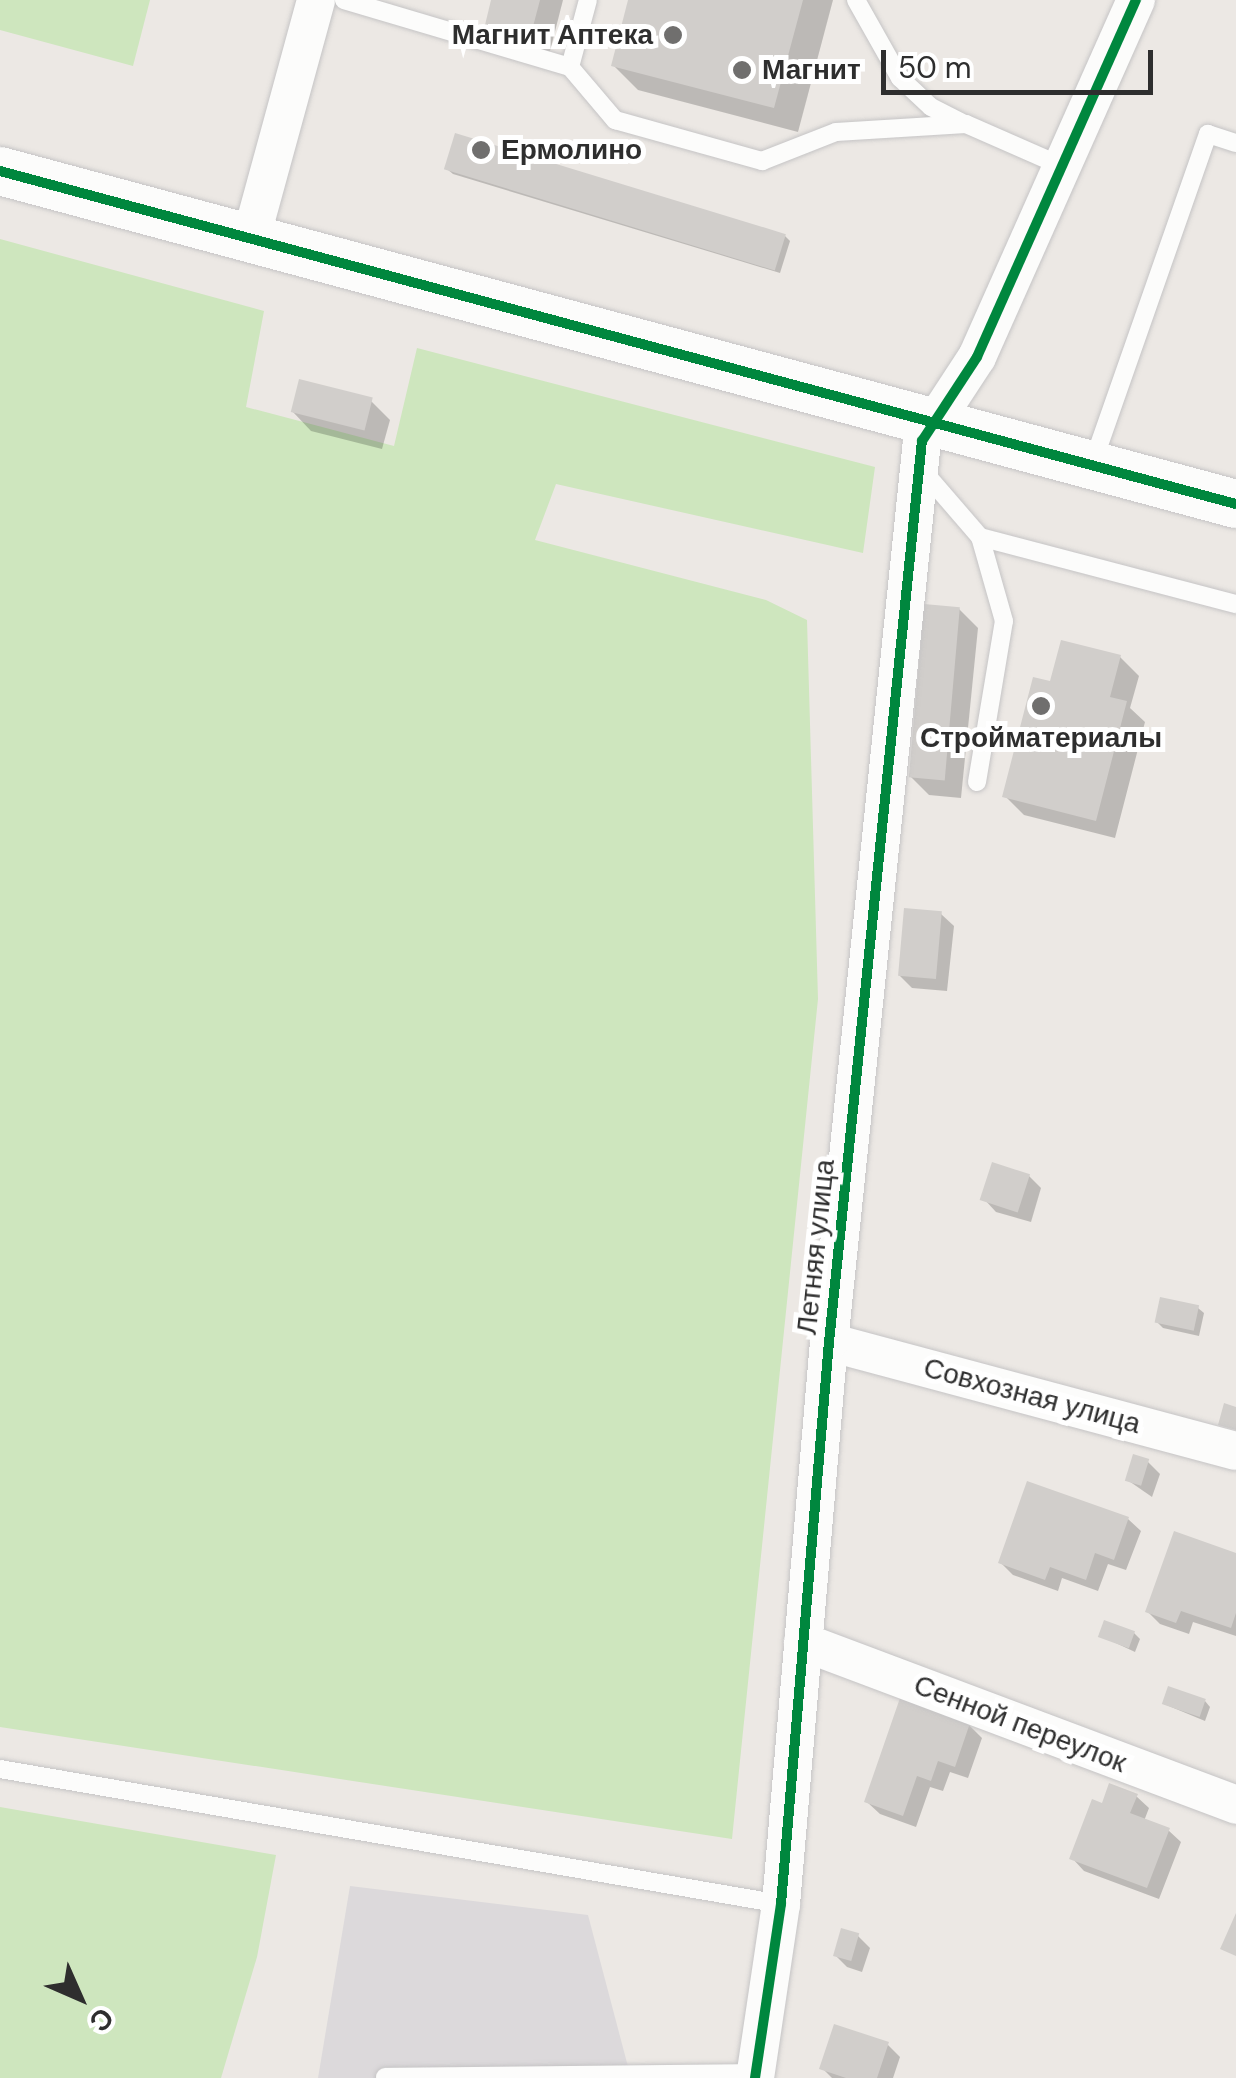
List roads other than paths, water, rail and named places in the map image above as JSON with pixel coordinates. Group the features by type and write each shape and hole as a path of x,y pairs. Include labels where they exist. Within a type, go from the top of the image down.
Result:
{"street":[{"path":"251,238 316,0"},
{"path":"926,446 976,357 1136,0"},
{"path":"0,171 251,238 926,446 1092,466 1236,504"},
{"name":"Летняя улица","path":"756,2075 781,1904 829,1342 926,446"},
{"name":"Совхозная улица","path":"829,1342 1236,1450"},
{"name":"Сенной переулок","path":"803,1642 1236,1805"}],"lane":[{"path":"344,0 570,67 615,120 762,162 836,132 966,124"},
{"path":"570,67 588,0"},
{"path":"856,0 900,78 931,107 1064,167"},
{"path":"1092,466 1208,134 1236,143"},
{"path":"926,446 980,537 1004,621 976,782"},
{"path":"980,537 1236,604"},
{"path":"0,1769 781,1904"},
{"path":"385,2076 756,2075"}],"place":[{"name":"Магнит Аптека","path":"673,35"},
{"name":"Магнит","path":"742,70"},
{"name":"Ермолино","path":"481,150"},
{"name":"Стройматериалы","path":"1041,706"}]}
